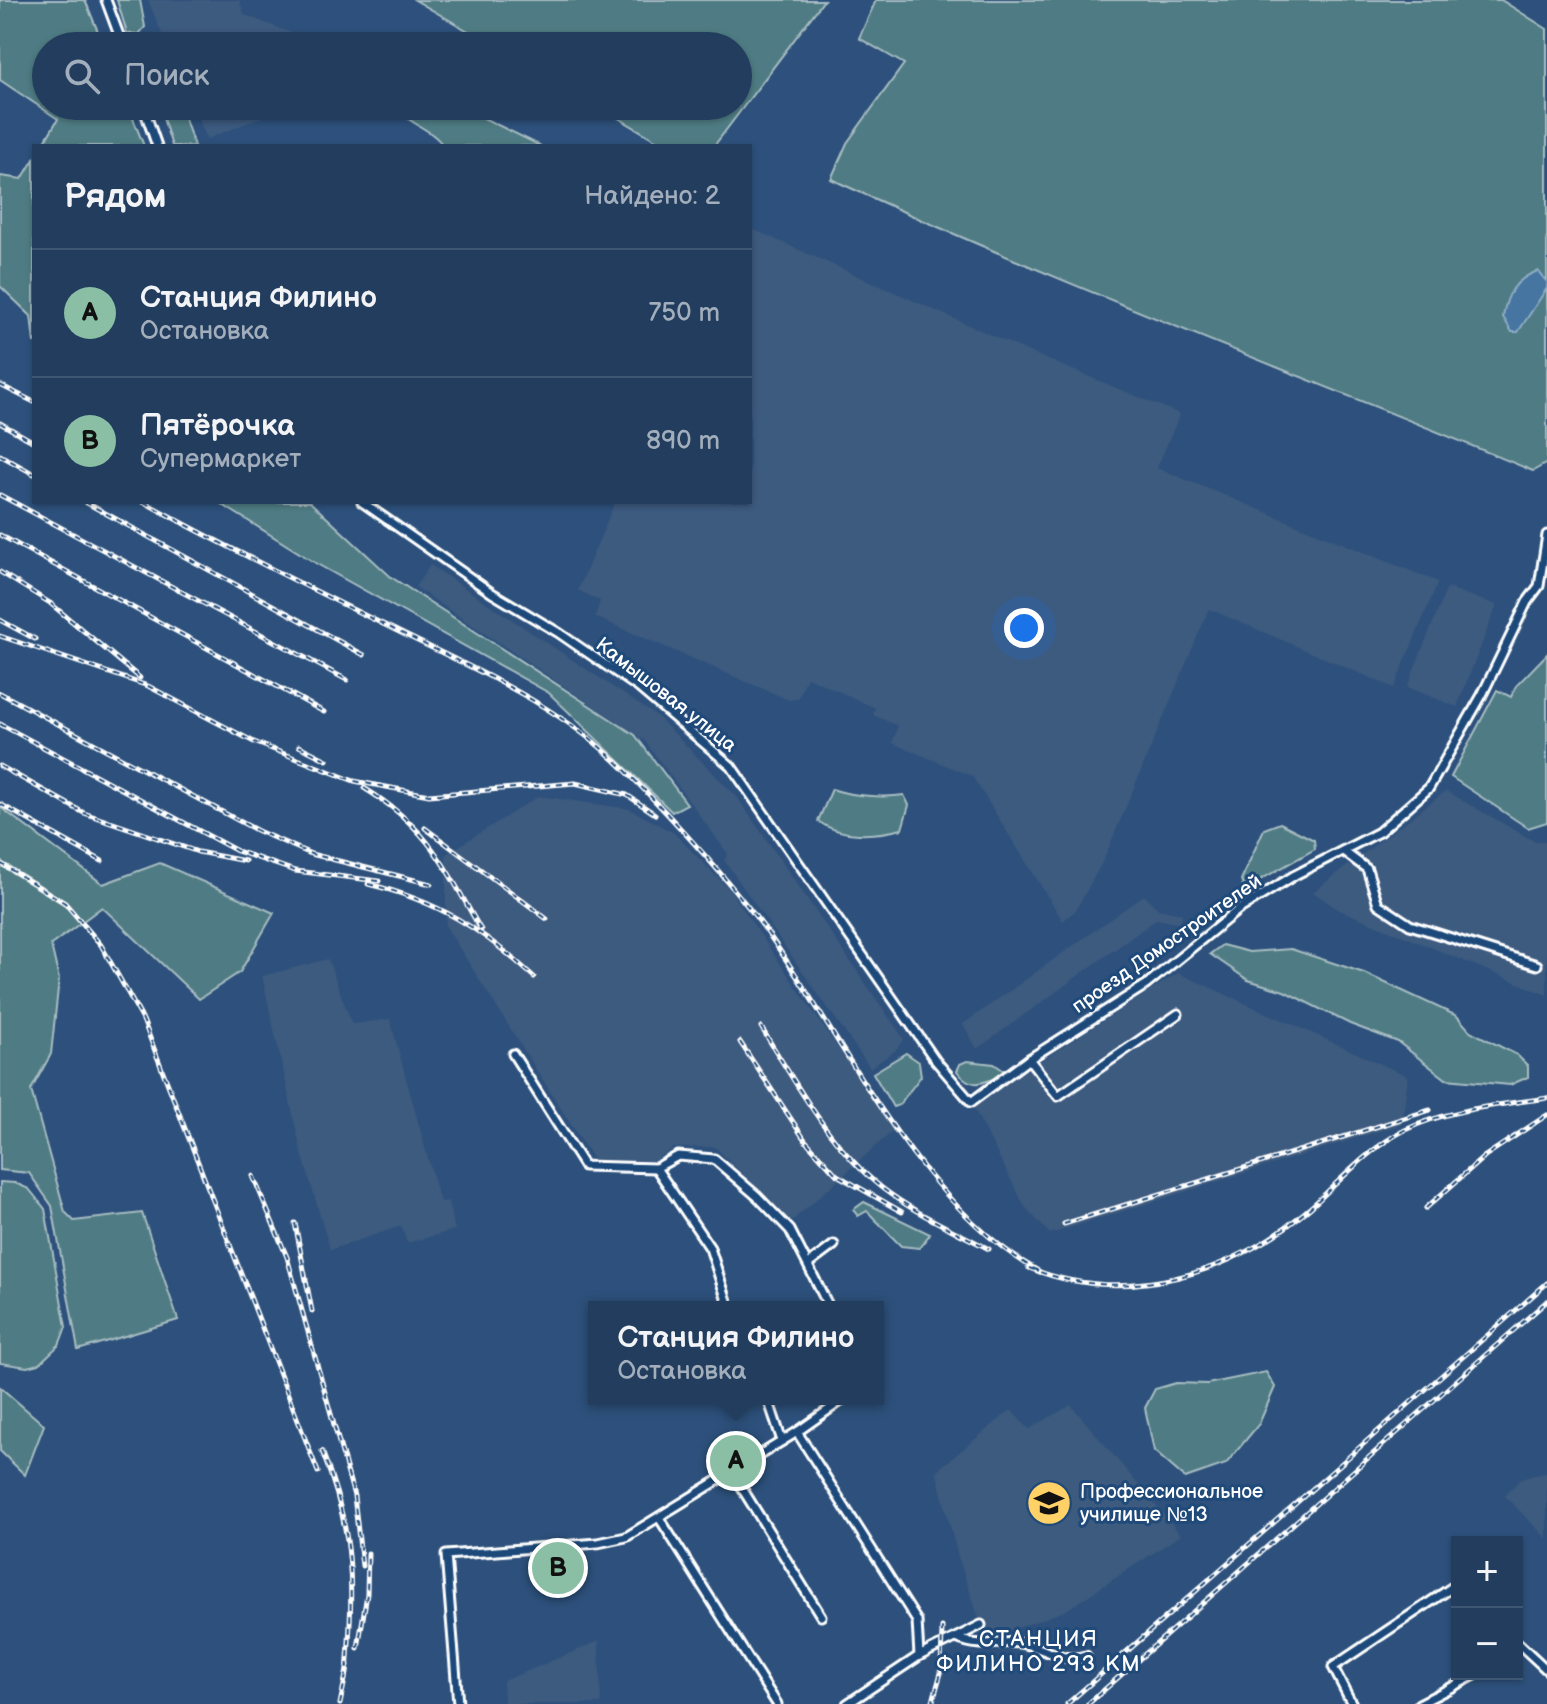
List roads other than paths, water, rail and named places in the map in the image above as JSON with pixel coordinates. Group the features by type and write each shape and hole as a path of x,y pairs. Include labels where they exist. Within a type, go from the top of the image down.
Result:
{"street":[{"path":"106,0 118,32"},
{"path":"148,120 156,144"},
{"name":"Камышовая улица","path":"365,504 492,593 559,633 639,688 731,766 936,1061 971,1102"},
{"name":"проезд Домостроителей","path":"971,1102 1029,1059 1146,985 1238,910 1379,832 1429,788 1482,695 1527,602 1539,586 1547,535"},
{"path":"1343,851 1367,869 1378,904 1410,925 1537,965"},
{"path":"1029,1059 1058,1096 1178,1014"},
{"path":"513,1054 584,1166 656,1168 678,1156 714,1159 790,1230 810,1263 826,1301"},
{"path":"656,1168 710,1248 727,1301"},
{"path":"810,1263 834,1245"},
{"path":"770,1405 782,1441"},
{"path":"458,1704 446,1555 608,1542 626,1537 660,1519 835,1405"},
{"path":"797,1432 917,1621 919,1656"},
{"path":"732,1472 821,1616"},
{"path":"660,1519 777,1704"},
{"path":"1352,1704 1333,1667 1451,1588"},
{"path":"847,1704 919,1656 981,1625"},
{"path":"956,1638 977,1647 1022,1643 1072,1660 1086,1656"},
{"path":"1523,1653 1547,1670"},
{"path":"1419,1704 1465,1680"}],"railway":[{"path":"0,385 32,401"},
{"path":"0,423 32,441"},
{"path":"0,455 32,473"},
{"path":"0,495 347,680"},
{"path":"89,504 364,655"},
{"path":"148,504 515,690 573,726 600,747 679,826 762,925 919,1162 956,1205 996,1242 1040,1272"},
{"path":"0,535 324,712"},
{"path":"0,572 50,603 140,678"},
{"path":"0,620 35,639"},
{"path":"0,636 148,686 254,742 354,781 429,795 575,783 627,795 655,814"},
{"path":"0,693 258,831 311,854 431,884"},
{"path":"0,724 237,851 295,871 379,881"},
{"path":"299,746 327,760"},
{"path":"0,766 84,813 198,852 245,861"},
{"path":"364,788 420,833 445,867 481,930"},
{"path":"0,804 102,861"},
{"path":"425,828 547,919"},
{"path":"0,863 65,903 101,945 143,1020 318,1472"},
{"path":"368,884 416,899 458,919 534,977"},
{"path":"761,1027 815,1113 864,1172 907,1205 989,1249"},
{"path":"740,1042 805,1140 837,1175 902,1212"},
{"path":"1029,1268 1066,1279 1104,1284 1141,1284 1214,1266 1281,1230 1367,1155 1405,1130 1457,1112 1547,1098"},
{"path":"1064,1224 1430,1110"},
{"path":"1426,1208 1485,1156 1547,1115"},
{"path":"253,1176 287,1257 354,1496 362,1566"},
{"path":"295,1223 312,1311"},
{"path":"1067,1704 1547,1283"},
{"path":"1088,1704 1547,1301"},
{"path":"322,1451 341,1510 350,1561 347,1674"},
{"path":"358,1648 367,1594 368,1553"},
{"path":"932,1704 941,1673 942,1627"},
{"path":"340,1704 348,1665"}],"place":[{"name":"Станция Филино","path":"736,1461"},
{"name":"Профессиональное училище №13","path":"1049,1503"},
{"name":"Пятёрочка","path":"558,1568"}],"district":[{"name":"СТАНЦИЯ ФИЛИНО 293 КМ","path":"1039,1652"}]}
